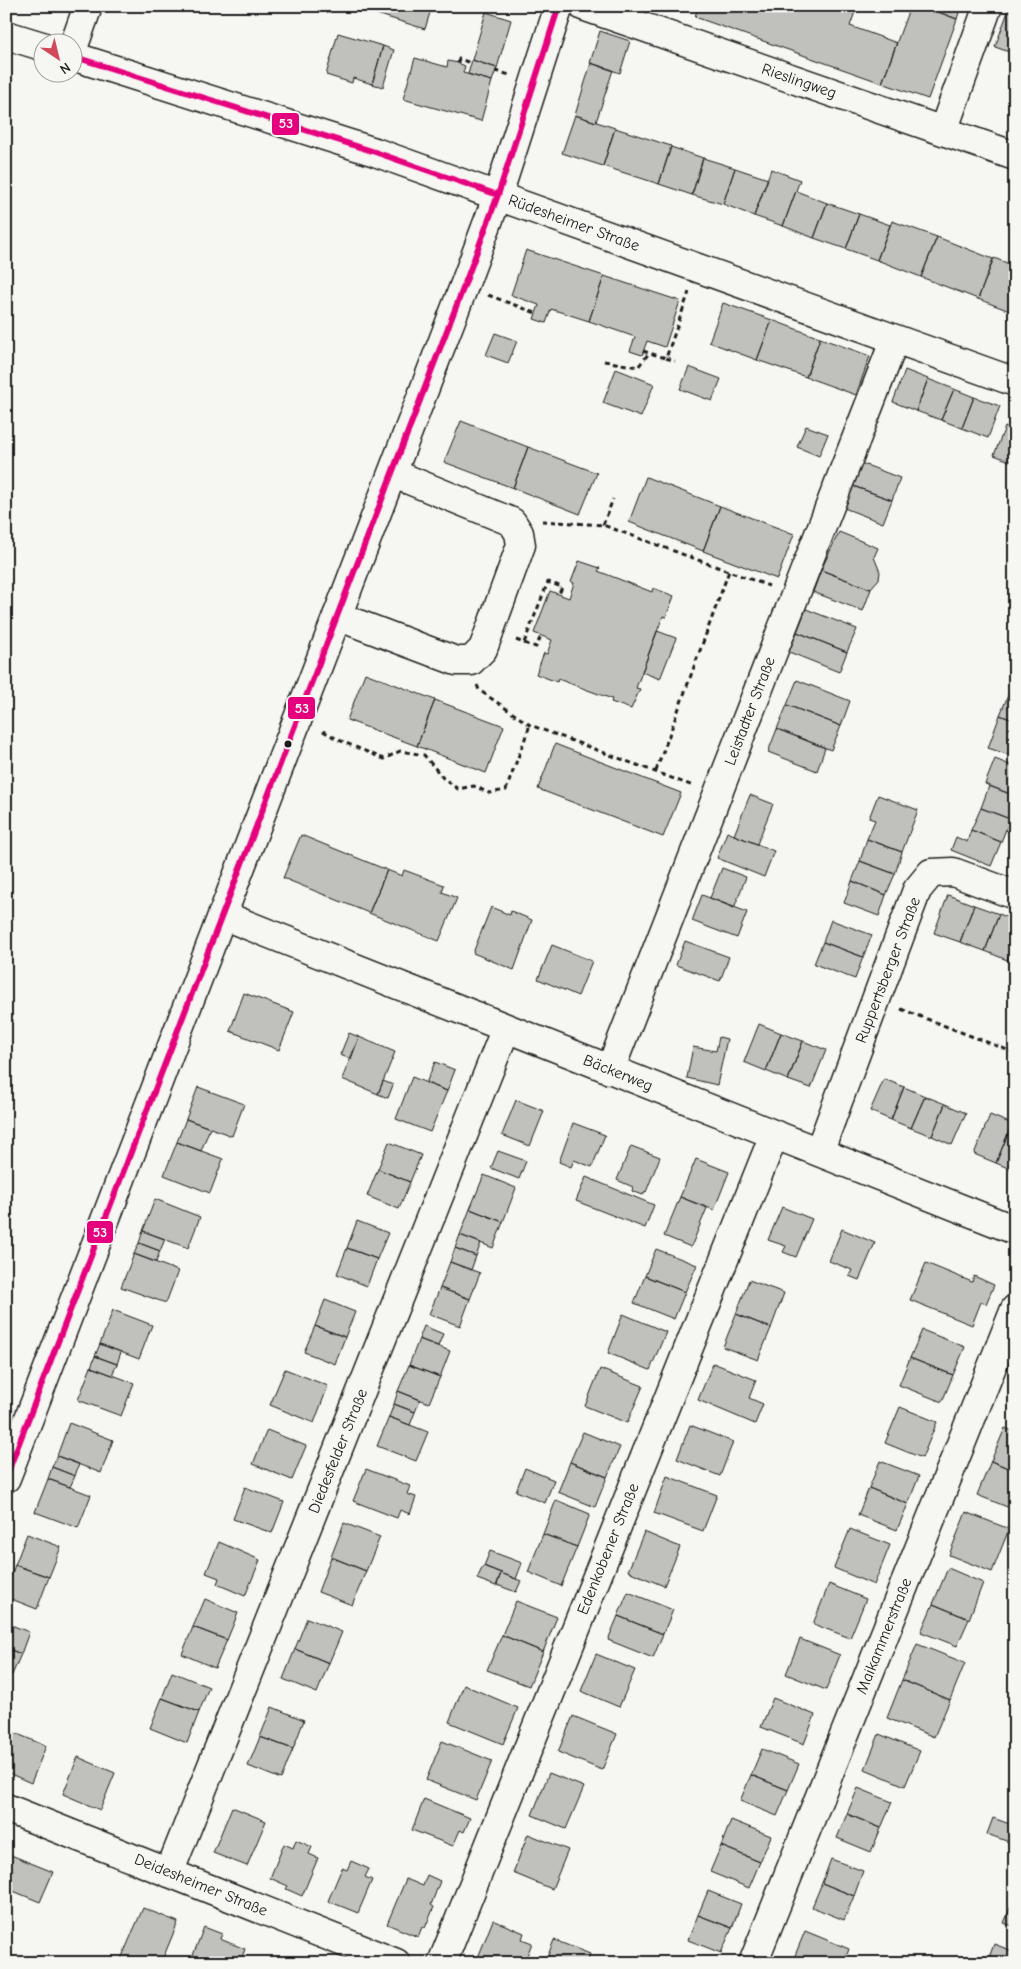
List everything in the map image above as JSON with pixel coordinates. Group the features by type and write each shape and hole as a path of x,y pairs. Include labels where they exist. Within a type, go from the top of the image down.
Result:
{"street":[{"path":"79,32 88,6"},
{"path":"6,1478 464,286 498,195 558,6"},
{"name":"Rieslingweg","path":"582,6 1015,156"},
{"path":"943,130 988,6"},
{"path":"6,35 32,43"},
{"name":"Rüdesheimer Straße","path":"82,59 375,152 1015,382"},
{"name":"Leistadter Straße","path":"610,1070 890,352"},
{"path":"337,616 456,661 470,661 483,650 521,545 519,533 512,522 392,473"},
{"name":"Ruppertsberger Straße","path":"819,1152 917,890 931,873 953,872 1013,889"},
{"name":"Bäckerweg","path":"222,915 1015,1230"},
{"name":"Diedesfelder Straße","path":"169,1873 506,1028"},
{"name":"Edenkobener Straße","path":"442,1963 774,1134"},
{"name":"Maikammerstraße","path":"753,1963 1015,1309"},
{"name":"Deidesheimer Straße","path":"6,1808 396,1963"}],"path":[{"path":"458,63 459,59 471,63"},
{"path":"666,358 697,268"},
{"path":"464,286 536,313"},
{"path":"643,351 675,361"},
{"path":"604,361 638,366 649,352"},
{"path":"603,525 612,499"},
{"path":"519,533 544,520 603,525 795,596"},
{"path":"656,771 729,571"},
{"path":"524,643 548,582 562,587 559,594"},
{"path":"490,631 536,647 541,636"},
{"path":"470,661 478,690 530,725 717,795"},
{"path":"298,717 339,740 384,758 400,751 424,755 443,778 458,789 474,786 489,793 506,790 530,725"},
{"path":"876,1000 1015,1053"}],"building":[{"path":"351,6 432,6 425,29"},
{"path":"698,6 790,6 804,11 805,6 857,6 850,26 897,43 882,83 695,17"},
{"path":"910,6 922,6 957,19 928,99 882,83"},
{"path":"922,6 961,6 957,19"},
{"path":"1010,6 1015,6 1015,54 995,47"},
{"path":"486,12 511,20 497,68 472,60"},
{"path":"600,31 630,41 620,73 590,63"},
{"path":"338,33 383,46 372,84 353,78 352,83 326,75"},
{"path":"383,46 394,50 383,87 372,84"},
{"path":"415,58 447,67 448,61 458,63 465,66 463,73 492,81 481,121 403,99"},
{"path":"472,60 497,68 492,81 468,74"},
{"path":"591,63 613,70 596,122 575,115"},
{"path":"575,115 615,128 603,166 562,153"},
{"path":"615,128 671,146 659,184 603,166"},
{"path":"671,147 703,158 692,195 659,184"},
{"path":"703,158 735,168 723,204 692,195"},
{"path":"735,168 768,179 754,216 723,204"},
{"path":"771,169 800,180 783,226 754,216"},
{"path":"796,191 827,203 814,238 783,226"},
{"path":"827,203 859,214 846,249 814,238"},
{"path":"859,214 890,225 877,260 846,249"},
{"path":"892,221 937,237 921,277 877,260"},
{"path":"937,237 993,259 978,299 921,277"},
{"path":"526,250 604,276 589,321 551,309 546,323 534,319 539,305 511,295"},
{"path":"994,258 1015,266 1015,313 978,299"},
{"path":"604,276 680,301 665,347 647,341 642,355 630,351 635,337 589,321"},
{"path":"723,303 772,320 757,360 709,342"},
{"path":"772,320 820,338 806,377 757,360"},
{"path":"495,333 517,341 508,363 486,355"},
{"path":"820,338 870,356 856,395 806,377"},
{"path":"689,367 721,379 712,401 680,389"},
{"path":"616,369 654,384 641,417 603,403"},
{"path":"905,370 928,379 916,411 893,402"},
{"path":"928,379 954,389 941,420 916,411"},
{"path":"954,389 974,397 962,428 941,420"},
{"path":"974,397 1000,406 988,438 962,428"},
{"path":"461,421 528,447 513,488 444,462"},
{"path":"806,426 828,434 819,456 797,447"},
{"path":"1005,427 1015,430 1015,463 994,455"},
{"path":"528,447 597,473 580,514 513,488"},
{"path":"861,463 900,478 892,500 853,486"},
{"path":"646,477 720,506 703,551 629,522"},
{"path":"853,486 892,500 883,523 844,508"},
{"path":"720,506 794,534 777,579 703,551"},
{"path":"839,532 878,548 874,557 880,572 879,579 870,589 821,570"},
{"path":"579,561 600,568 598,571 652,592 653,588 674,596 666,617 663,616 636,688 640,689 631,709 611,702 612,699 558,679 557,682 536,674 544,653 547,654 552,640 534,633 550,591 569,598 574,583 571,582"},
{"path":"821,570 871,589 863,611 813,592"},
{"path":"806,609 857,629 847,652 797,632"},
{"path":"657,631 676,638 660,679 642,672"},
{"path":"797,632 847,652 839,672 789,652"},
{"path":"365,673 435,700 417,746 347,720"},
{"path":"797,680 850,701 841,726 787,705"},
{"path":"1013,683 1015,684 1015,721 1000,715"},
{"path":"435,700 504,726 486,773 417,746"},
{"path":"787,705 841,726 831,750 777,729"},
{"path":"1000,715 1015,721 1015,757 988,748"},
{"path":"777,729 825,748 817,771 768,752"},
{"path":"555,744 681,793 663,837 538,789"},
{"path":"995,759 1015,767 1015,796 985,784"},
{"path":"989,786 1015,796 1015,807 1010,819 981,808"},
{"path":"750,795 773,804 757,844 734,835"},
{"path":"878,795 918,810 902,852 867,839 875,820 869,818"},
{"path":"981,808 1010,819 1001,842 971,830"},
{"path":"971,830 1001,842 991,866 951,850 956,837 967,842"},
{"path":"727,832 774,851 764,877 717,858"},
{"path":"301,835 387,870 369,913 283,878"},
{"path":"867,839 902,852 895,874 860,861"},
{"path":"860,861 895,874 886,895 852,881"},
{"path":"722,868 746,877 734,908 710,898"},
{"path":"387,870 402,876 404,870 444,885 442,892 457,898 439,941 369,913"},
{"path":"852,881 886,895 879,916 844,903"},
{"path":"702,895 747,912 737,938 692,921"},
{"path":"948,895 974,905 960,942 934,933"},
{"path":"974,905 999,914 985,951 960,942"},
{"path":"491,907 510,915 511,911 532,920 514,970 473,953"},
{"path":"999,914 1015,920 1015,939 1007,960 985,951"},
{"path":"831,920 872,935 863,957 823,942"},
{"path":"1015,939 1015,963 1007,960"},
{"path":"685,941 729,957 720,981 676,965"},
{"path":"823,942 863,957 855,979 814,964"},
{"path":"552,945 592,961 578,996 538,979"},
{"path":"244,993 294,1012 279,1050 230,1031"},
{"path":"759,1024 781,1033 766,1071 744,1062"},
{"path":"349,1033 359,1037 351,1059 340,1055"},
{"path":"781,1033 803,1041 788,1080 766,1071"},
{"path":"359,1037 395,1052 378,1094 342,1079"},
{"path":"719,1037 727,1039 717,1085 687,1078 693,1047 716,1051"},
{"path":"803,1041 826,1050 811,1088 788,1080"},
{"path":"435,1062 455,1070 447,1091 426,1083"},
{"path":"412,1077 447,1091 430,1132 396,1119"},
{"path":"884,1079 904,1087 891,1120 870,1111"},
{"path":"383,1081 393,1085 388,1098 378,1094"},
{"path":"198,1087 244,1104 232,1136 186,1119"},
{"path":"904,1087 925,1096 911,1128 891,1120"},
{"path":"925,1096 945,1104 932,1136 911,1128"},
{"path":"516,1100 544,1111 530,1146 502,1135"},
{"path":"945,1104 966,1113 952,1145 932,1136"},
{"path":"990,1115 1012,1124 996,1163 974,1154"},
{"path":"186,1119 210,1128 201,1151 177,1142"},
{"path":"573,1123 605,1135 592,1167 574,1160 571,1167 559,1162"},
{"path":"1012,1124 1015,1125 1015,1171 996,1163"},
{"path":"177,1142 223,1159 210,1193 164,1175"},
{"path":"389,1142 421,1155 410,1182 378,1169"},
{"path":"631,1146 660,1157 646,1192 643,1195 632,1191 633,1187 617,1180"},
{"path":"498,1151 526,1161 519,1179 491,1168"},
{"path":"696,1159 729,1172 714,1210 680,1197"},
{"path":"378,1169 410,1182 399,1209 367,1196"},
{"path":"484,1175 516,1188 503,1222 470,1209"},
{"path":"586,1177 654,1205 645,1228 576,1201"},
{"path":"680,1197 707,1208 691,1247 664,1236"},
{"path":"155,1199 200,1217 188,1248 143,1231"},
{"path":"782,1207 812,1219 796,1257 783,1252 786,1246 768,1240"},
{"path":"470,1209 503,1222 493,1248 460,1235"},
{"path":"357,1221 388,1233 377,1259 347,1248"},
{"path":"842,1229 875,1243 859,1280 849,1276 852,1270 829,1261"},
{"path":"143,1231 165,1239 160,1251 139,1243"},
{"path":"460,1235 481,1243 476,1256 455,1248"},
{"path":"139,1243 160,1251 156,1262 134,1254"},
{"path":"347,1248 377,1259 367,1286 337,1274"},
{"path":"455,1248 476,1256 471,1270 450,1262"},
{"path":"656,1249 697,1265 685,1292 645,1276"},
{"path":"134,1254 178,1271 166,1303 121,1287"},
{"path":"450,1262 480,1273 470,1299 440,1288"},
{"path":"926,1263 972,1282 974,1276 994,1285 986,1304 981,1302 972,1325 910,1300"},
{"path":"645,1276 685,1292 674,1319 634,1303"},
{"path":"749,1280 784,1293 771,1328 736,1314"},
{"path":"440,1288 470,1299 460,1326 429,1314"},
{"path":"325,1300 355,1312 345,1337 315,1326"},
{"path":"113,1310 152,1325 139,1359 100,1344"},
{"path":"623,1314 666,1332 650,1370 608,1353"},
{"path":"736,1314 771,1328 758,1360 723,1347"},
{"path":"315,1326 345,1337 335,1364 304,1352"},
{"path":"424,1326 443,1334 438,1346 419,1339"},
{"path":"922,1330 965,1347 953,1375 910,1358"},
{"path":"419,1339 450,1351 440,1377 409,1365"},
{"path":"100,1344 121,1352 117,1364 95,1356"},
{"path":"95,1356 117,1364 112,1375 91,1367"},
{"path":"910,1358 953,1375 942,1402 899,1385"},
{"path":"713,1363 756,1380 749,1398 763,1404 755,1424 698,1400"},
{"path":"409,1365 440,1377 429,1403 398,1391"},
{"path":"91,1367 134,1383 121,1416 78,1400"},
{"path":"285,1369 328,1386 314,1423 270,1405"},
{"path":"600,1369 643,1386 627,1423 585,1406"},
{"path":"398,1391 420,1400 415,1412 394,1404"},
{"path":"394,1404 415,1412 410,1425 389,1417"},
{"path":"900,1407 937,1422 922,1458 885,1443"},
{"path":"389,1417 428,1432 416,1461 377,1446"},
{"path":"69,1423 113,1440 101,1473 57,1456"},
{"path":"690,1425 733,1442 720,1476 677,1459"},
{"path":"1005,1428 1015,1432 1015,1471 991,1461"},
{"path":"267,1430 306,1446 292,1480 253,1464"},
{"path":"583,1432 620,1447 607,1477 570,1462"},
{"path":"57,1456 79,1464 75,1476 52,1467"},
{"path":"880,1461 919,1476 908,1504 869,1488"},
{"path":"991,1461 1015,1471 1015,1510 977,1495"},
{"path":"570,1462 607,1477 595,1507 558,1492"},
{"path":"52,1467 75,1476 70,1487 48,1479"},
{"path":"525,1468 554,1480 545,1503 516,1491"},
{"path":"366,1469 410,1486 407,1494 416,1497 410,1514 400,1510 397,1518 353,1501"},
{"path":"667,1476 717,1495 703,1531 654,1513"},
{"path":"48,1479 91,1495 78,1528 35,1512"},
{"path":"245,1487 284,1502 272,1533 233,1519"},
{"path":"869,1488 908,1504 897,1530 858,1515"},
{"path":"556,1500 590,1514 577,1547 543,1534"},
{"path":"966,1512 1009,1529 992,1572 949,1555"},
{"path":"344,1523 380,1537 366,1571 331,1557"},
{"path":"850,1529 890,1545 874,1585 834,1568"},
{"path":"644,1532 680,1547 664,1586 628,1571"},
{"path":"27,1534 61,1547 49,1577 15,1565"},
{"path":"543,1534 577,1547 561,1586 528,1572"},
{"path":"219,1542 260,1560 245,1596 217,1584 219,1578 206,1573"},
{"path":"490,1551 522,1563 516,1579 484,1566"},
{"path":"331,1557 366,1571 352,1605 318,1592"},
{"path":"15,1565 49,1577 37,1609 6,1597 6,1589"},
{"path":"483,1566 501,1573 496,1586 477,1579"},
{"path":"948,1568 983,1583 969,1619 933,1604"},
{"path":"501,1573 521,1581 516,1592 497,1585"},
{"path":"829,1584 866,1599 850,1638 813,1624"},
{"path":"628,1592 673,1610 663,1634 618,1616"},
{"path":"205,1599 238,1613 227,1640 193,1627"},
{"path":"516,1601 557,1617 543,1652 502,1635"},
{"path":"933,1604 969,1619 957,1646 921,1632"},
{"path":"618,1616 663,1634 653,1658 608,1640"},
{"path":"307,1618 342,1632 329,1663 295,1649"},
{"path":"6,1623 29,1632 21,1654 6,1648"},
{"path":"193,1627 227,1640 215,1668 182,1654"},
{"path":"502,1635 543,1652 529,1686 487,1670"},
{"path":"800,1639 840,1655 826,1690 786,1674"},
{"path":"917,1644 965,1663 950,1700 902,1680"},
{"path":"6,1648 21,1654 12,1675 6,1673"},
{"path":"295,1649 329,1663 317,1693 283,1679"},
{"path":"596,1654 635,1670 619,1707 581,1691"},
{"path":"172,1672 209,1687 199,1712 162,1698"},
{"path":"902,1680 950,1700 934,1737 887,1718"},
{"path":"464,1685 518,1708 503,1744 449,1722"},
{"path":"162,1698 199,1712 187,1743 150,1728"},
{"path":"773,1698 815,1715 804,1744 761,1727"},
{"path":"272,1707 304,1720 293,1749 260,1737"},
{"path":"573,1716 617,1734 602,1770 558,1752"},
{"path":"8,1730 46,1746 31,1783 6,1772 6,1735"},
{"path":"879,1734 920,1751 905,1786 865,1769"},
{"path":"260,1737 293,1749 281,1779 248,1766"},
{"path":"442,1741 492,1761 476,1800 426,1780"},
{"path":"762,1749 799,1764 788,1790 751,1775"},
{"path":"78,1757 115,1773 100,1810 63,1794"},
{"path":"549,1773 584,1787 566,1829 532,1815"},
{"path":"751,1775 788,1790 777,1816 740,1801"},
{"path":"858,1788 892,1802 881,1828 847,1814"},
{"path":"424,1799 470,1818 464,1832 460,1830 453,1846 412,1830"},
{"path":"232,1807 266,1821 247,1866 213,1853"},
{"path":"847,1814 881,1828 871,1852 837,1838"},
{"path":"993,1818 1015,1826 1012,1843 987,1834"},
{"path":"731,1820 771,1836 760,1862 721,1846"},
{"path":"528,1834 568,1850 552,1889 513,1873"},
{"path":"296,1840 312,1847 309,1854 318,1858 302,1896 286,1889 288,1886 270,1878 284,1844 293,1848"},
{"path":"721,1846 760,1862 749,1888 710,1872"},
{"path":"6,1853 53,1872 40,1902 13,1891 6,1907"},
{"path":"831,1859 863,1871 854,1896 822,1883"},
{"path":"351,1861 369,1869 365,1877 372,1880 358,1913 328,1901 342,1868 347,1870"},
{"path":"427,1875 440,1881 431,1905 434,1907 425,1928 422,1927 418,1937 387,1924 406,1879 423,1886"},
{"path":"822,1883 854,1896 844,1920 812,1907"},
{"path":"708,1891 741,1904 732,1928 698,1915"},
{"path":"1015,1896 1015,1927 1004,1923"},
{"path":"143,1908 178,1922 161,1963 129,1963 121,1959"},
{"path":"698,1915 732,1928 721,1953 688,1940"},
{"path":"493,1920 524,1933 522,1939 532,1943 524,1963 483,1963 477,1960"},
{"path":"204,1927 222,1934 220,1939 245,1949 240,1963 190,1963"},
{"path":"805,1931 849,1949 844,1963 805,1963 794,1958"},
{"path":"554,1940 590,1954 587,1963 545,1963"},
{"path":"994,1944 1015,1952 1015,1963 987,1963"}],"transit line":[{"name":"53","path":"6,1477 464,286 498,195 559,6"},
{"name":"53","path":"82,59 375,152 498,195"}]}
